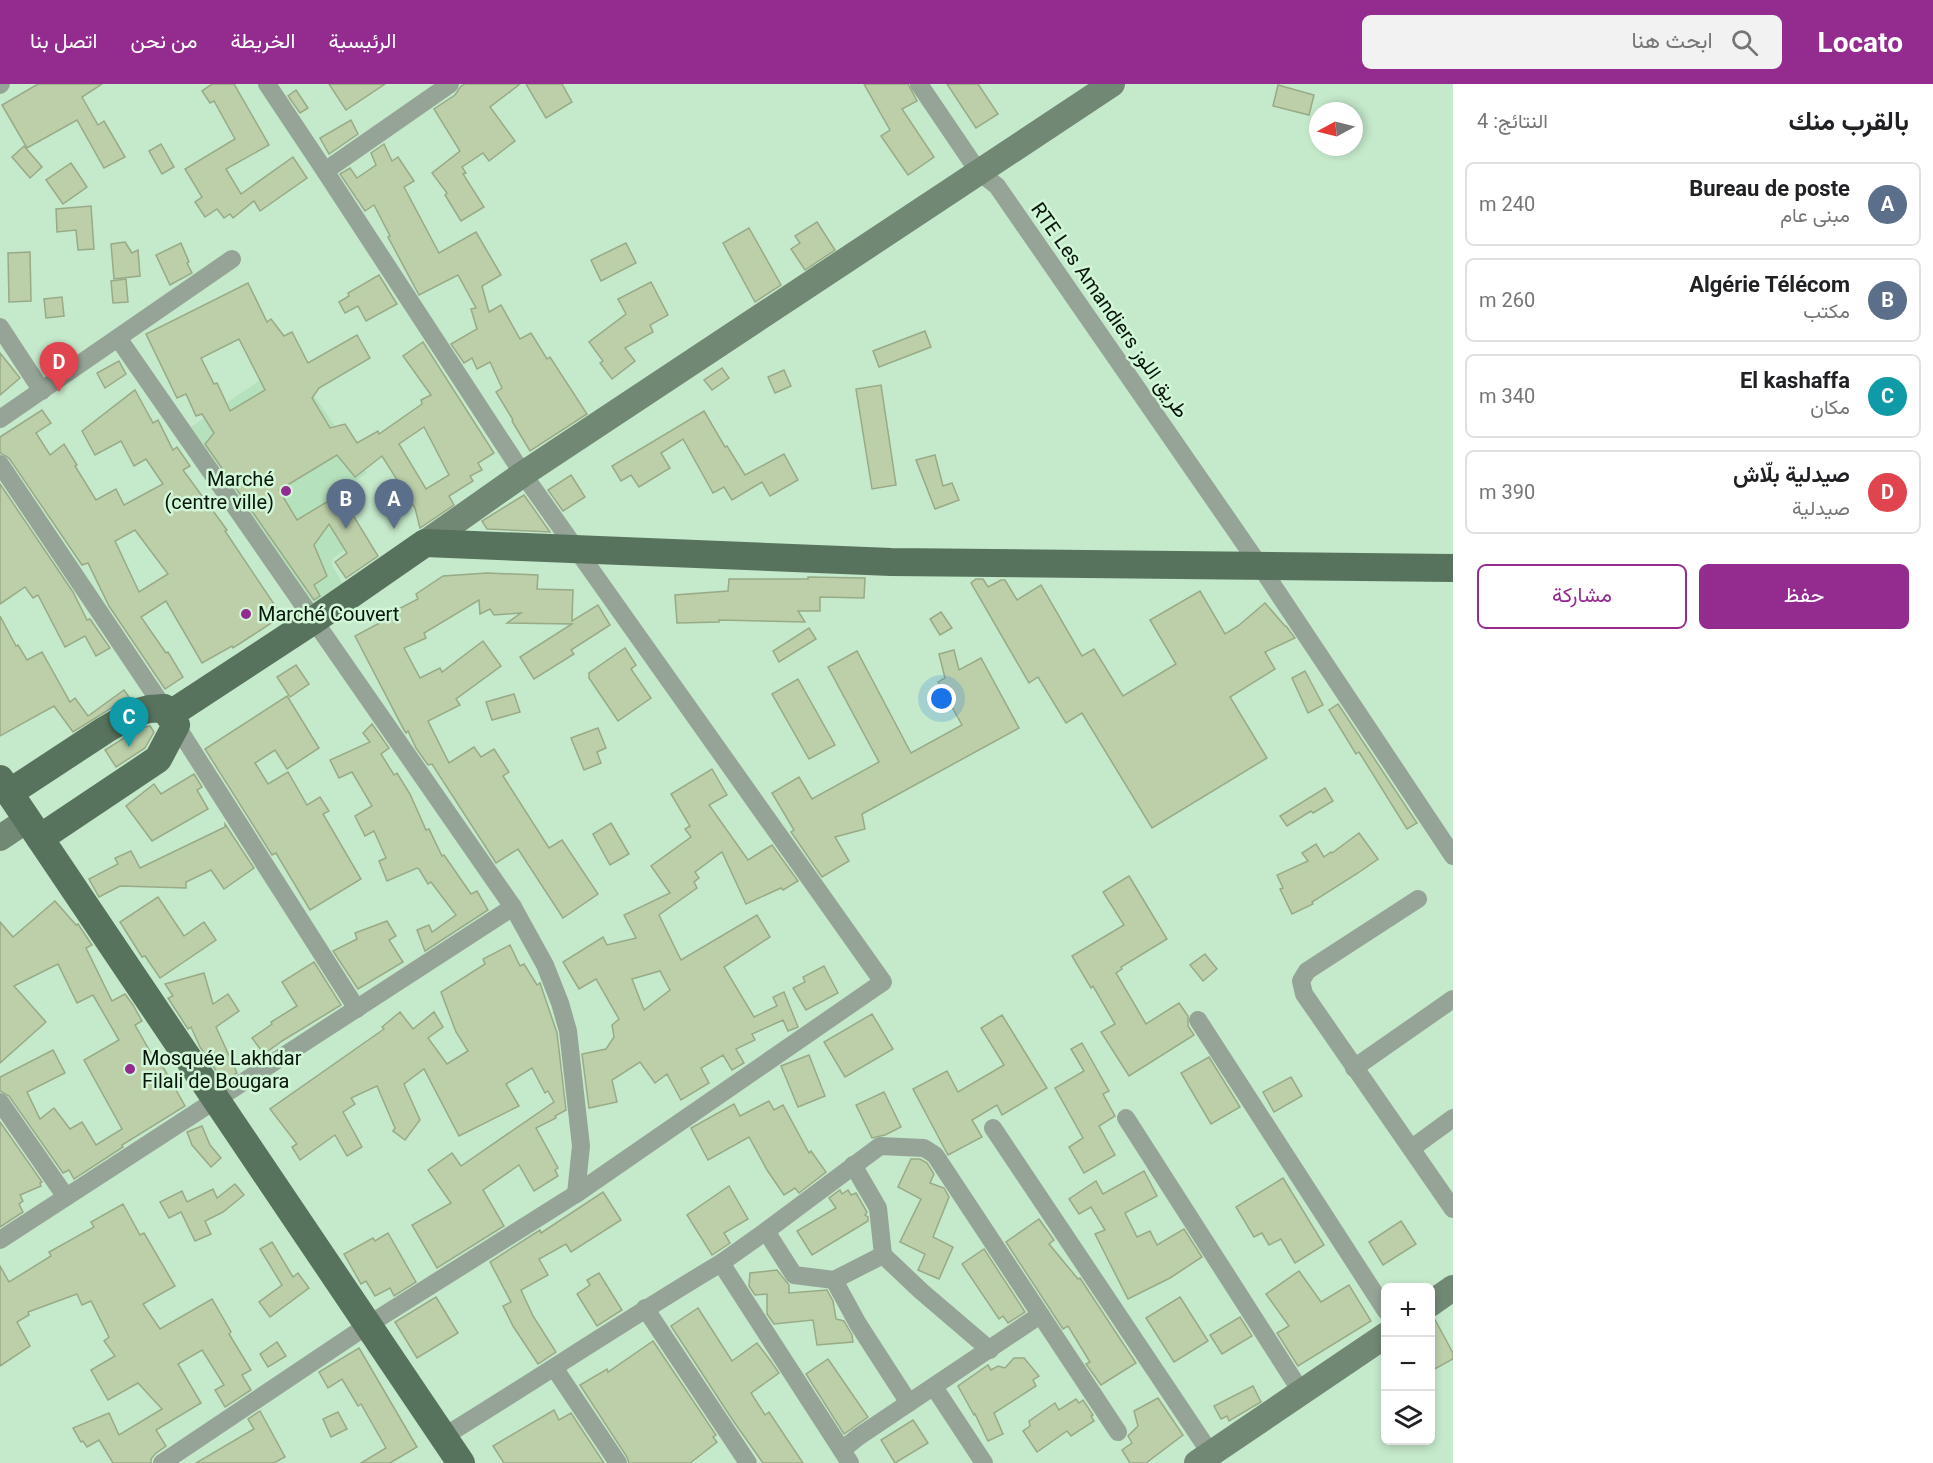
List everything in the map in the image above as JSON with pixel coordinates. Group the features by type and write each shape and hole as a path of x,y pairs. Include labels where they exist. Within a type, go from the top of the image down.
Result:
{"main road":[{"path":"34,829 158,759 170,716 425,543 891,562 1453,568"},
{"path":"170,716 149,709 134,714 5,786 461,1463"}],"street":[{"path":"162,1463 368,1325 576,1194 883,982 523,474 267,84"},
{"path":"325,171 450,84"},
{"name":"RTE Les Amandiers طريق اللوز","path":"919,84 978,171 997,186 1260,566 1453,856"},
{"path":"425,543 523,474 1112,84"},
{"path":"0,419 232,259"},
{"path":"0,327 42,391"},
{"path":"118,338 513,908 545,965 568,1031 581,1146 576,1194"},
{"path":"0,464 170,716 357,1008"},
{"path":"0,838 34,829"},
{"path":"1418,899 1307,971 1301,981 1304,994 1453,1209"},
{"path":"0,1240 513,908"},
{"path":"1354,1068 1453,999"},
{"path":"1198,1020 1381,1303"},
{"path":"0,1102 66,1197"},
{"path":"1126,1118 1302,1393"},
{"path":"1412,1148 1453,1118"},
{"path":"993,1128 1204,1458 1383,1337"},
{"path":"443,1437 555,1369 645,1308 721,1263 880,1146 924,1148 935,1155 1118,1432"},
{"path":"853,1165 878,1208 883,1255 921,1292 990,1350"},
{"path":"766,1231 795,1275 834,1280 883,1255"},
{"path":"721,1263 846,1456 858,1437 1040,1315"},
{"path":"834,1280 858,1324 909,1403"},
{"path":"645,1308 748,1463"},
{"path":"555,1369 618,1463"},
{"path":"934,1387 984,1463"}],"shaded area":[{"name":"Marché (centre ville)","path":"290,360 367,473 318,508 345,550 333,558 332,565 344,586 311,609 188,429"}],"building":[{"path":"38,84 102,84 82,97 98,125 104,121 125,157 104,168 77,120 27,148 2,105"},
{"path":"212,84 234,84 269,145 226,169 241,194 293,157 307,178 260,211 254,201 233,218 230,214 224,218 217,209 205,217 195,202 202,197 185,169 235,139 214,101 210,103 202,91"},
{"path":"329,84 385,84 346,110"},
{"path":"465,84 520,84 490,107 515,141 489,161 483,153 462,167 466,173 463,174 484,207 461,221 445,195 447,193 432,173 460,151 434,109 455,95"},
{"path":"526,84 562,84 572,102 546,118"},
{"path":"864,84 908,84 917,101 902,109 934,157 908,175 881,136 890,130"},
{"path":"947,84 978,84 998,114 976,128"},
{"path":"1278,85 1314,95 1312,102 1309,102 1309,115 1273,106"},
{"path":"296,90 308,108 300,113 288,96"},
{"path":"351,120 358,134 329,154 320,138"},
{"path":"161,144 174,167 162,174 149,151"},
{"path":"384,144 392,161 398,157 414,181 404,187 439,253 476,232 501,275 482,286 489,312 501,305 520,339 531,333 547,359 550,357 587,414 530,451 496,392 502,388 490,362 477,369 472,358 464,363 451,344 477,329 471,309 476,308 458,275 419,295 374,205 365,211 340,174 350,168 357,178 376,165 371,153"},
{"path":"24,146 42,167 30,178 12,157"},
{"path":"71,163 87,187 63,204 46,180"},
{"path":"91,206 94,249 78,250 76,230 57,232 56,209"},
{"path":"817,222 835,250 805,270 791,249 800,243 795,236"},
{"path":"749,228 781,285 755,302 723,243"},
{"path":"125,242 132,253 138,250 140,276 114,279 111,244"},
{"path":"181,243 192,273 170,285 156,255"},
{"path":"626,243 636,263 601,281 591,260"},
{"path":"30,252 31,301 9,302 8,253"},
{"path":"379,275 397,304 366,321 358,306 345,313 339,302 349,296 348,293"},
{"path":"126,279 128,302 113,303 111,281"},
{"path":"651,282 668,315 650,325 653,332 625,348 635,361 612,379 600,363 603,361 589,342 626,314 618,299"},
{"path":"248,283 267,322 271,319 284,336 292,332 308,363 357,335 370,358 319,388 312,398 330,428 345,424 357,443 378,431 379,434 422,404 421,400 431,395 403,356 423,342 494,453 478,463 482,470 470,476 473,481 449,496 454,505 420,528 415,508 382,456 355,477 337,455 279,490 297,520 340,494 378,556 346,578 335,562 347,553 329,524 314,545 327,576 314,585 320,596 314,600 205,444 214,433 202,414 196,416 186,394 177,398 146,334","holes":["239,339 265,390 230,411 217,383 214,384 201,358","424,427 449,475 426,489 399,444"]},
{"path":"62,297 64,316 46,318 44,299"},
{"path":"925,331 931,347 879,367 873,351"},
{"path":"0,353 20,378 0,395"},
{"path":"119,361 126,374 105,388 97,373"},
{"path":"722,368 729,378 712,390 704,380"},
{"path":"784,370 791,386 775,393 768,377"},
{"path":"881,385 896,485 872,489 856,389"},
{"path":"135,390 153,423 158,420 173,450 177,447 190,466 183,470 227,530 225,531 282,616 233,648 232,646 202,663 166,601 141,617 166,653 168,652 183,677 165,689 109,606 88,563 82,565 9,458 0,453 0,437 42,410 51,423 36,433 50,455 64,444 96,500 116,489 124,505 163,484 146,459 134,466 121,441 95,455 82,431","holes":["135,530 168,574 139,592 115,541"]},
{"path":"704,411 745,475 784,454 798,480 770,496 762,482 732,500 724,487 713,493 683,439 661,453 670,468 639,487 631,475 621,481 612,466"},
{"path":"935,455 943,486 952,483 959,500 935,509 916,460"},
{"path":"571,475 585,497 563,511 548,490"},
{"path":"0,484 73,592 87,620 90,619 110,648 96,656 85,636 65,647 38,595 33,598 25,587 0,604"},
{"path":"524,495 550,532 487,529 482,521"},
{"path":"487,573 538,575 537,589 573,590 572,621 598,605 610,625 571,650 574,654 534,679 520,657 572,624 507,623 521,613 494,615 490,609 480,614 479,600 424,633 426,638 404,648 420,678 440,668 442,672 483,641 501,666 456,699 460,705 428,721 449,763 474,747 481,757 494,749 509,772 503,776 549,848 562,840 598,894 563,918 518,849 496,863 432,764 428,765 408,731 406,733 404,730 355,636 389,618 387,615 418,599 416,594 443,576"},
{"path":"808,577 865,578 864,598 820,597 820,611 798,611 805,622 719,620 719,622 677,623 675,595 728,591 729,579 808,579"},
{"path":"976,579 983,579 988,587 1005,580 1017,600 1041,585 1082,656 1094,649 1123,696 1176,664 1150,620 1200,591 1225,634 1265,603 1295,638 1265,652 1275,669 1230,697 1267,758 1152,828 1082,713 1066,723 1038,677 1029,683 971,583"},
{"path":"941,612 952,628 940,635 930,619"},
{"path":"0,616 16,646 18,645 27,660 42,652 70,702 75,698 88,716 124,690 129,697 73,732 54,706 0,736"},
{"path":"809,628 816,639 779,662 773,651"},
{"path":"625,648 636,665 631,669 651,698 618,721 589,678 589,673"},
{"path":"954,650 959,670 981,658 1019,728 862,814 865,829 835,837 849,861 822,877 791,832 794,830 772,793 799,777 812,799 879,762 828,667 857,651 911,753 962,725 938,682 945,678 939,654"},
{"path":"296,665 309,684 290,697 277,677"},
{"path":"1305,671 1323,705 1308,713 1292,678"},
{"path":"798,679 835,745 809,759 772,694"},
{"path":"514,694 520,712 492,720 486,702"},
{"path":"287,696 319,748 287,769 275,750 255,763 268,784 288,772 307,805 320,797 329,811 323,814 361,879 310,910 276,853 272,855 205,749"},
{"path":"1338,704 1417,823 1407,829 1359,752 1356,754 1329,710"},
{"path":"372,724 389,748 381,754 394,775 397,773 410,794 426,830 429,829 442,856 444,855 471,894 477,891 488,910 425,951 417,930 429,925 432,932 456,915 431,882 428,884 417,868 387,881 379,861 386,858 374,831 365,836 355,816 372,806 352,772 339,778 330,760 370,742 363,733"},
{"path":"150,726 154,732 145,748 116,767 105,750 140,728"},
{"path":"598,728 606,748 597,752 601,763 584,770 571,738"},
{"path":"712,769 727,795 709,805 748,860 772,845 798,881 783,890 781,888 746,904 722,852 695,872 699,878 694,882 697,888 659,915 681,960 757,915 770,937 724,967 754,1017 777,1006 773,997 784,992 798,1027 788,1031 783,1020 752,1034 755,1040 736,1049 744,1063 732,1070 723,1055 701,1068 709,1083 681,1100 667,1074 655,1083 640,1062 612,1080 617,1102 589,1108 582,1054 606,1049 614,1037 612,1025 619,1019 596,979 579,989 563,962 603,937 607,945 636,938 624,915 670,893 651,866 691,837 685,829 690,826 671,794","holes":["660,971 670,990 644,1010 632,979"]},
{"path":"194,774 202,787 197,790 208,809 152,841 126,806 154,784 161,794"},
{"path":"1325,788 1333,801 1287,826 1280,816"},
{"path":"611,823 629,854 610,865 593,834"},
{"path":"225,824 254,868 224,889 211,870 186,882 186,888 120,886 99,897 89,879 118,864 115,858 131,851 140,868 225,827"},
{"path":"1359,833 1378,859 1312,902 1313,904 1292,914 1280,889 1283,888 1277,875 1308,861 1302,853 1316,844 1324,857"},
{"path":"1129,876 1167,939 1121,967 1122,969 1116,973 1146,1024 1179,1003 1188,1016 1188,1026 1194,1035 1129,1076 1101,1032 1115,1024 1072,956 1124,925 1103,892"},
{"path":"158,897 184,936 204,922 216,940 160,978 145,956 142,957 120,922"},
{"path":"55,901 76,925 78,924 92,945 86,948 112,1001 125,994 133,1005 142,1021 135,1025 155,1060 158,1058 185,1106 122,1145 123,1147 74,1179 69,1170 63,1173 9,1096 0,1091 0,1077 53,1050 65,1073 27,1092 40,1119 54,1108 70,1129 82,1122 96,1145 122,1129 84,1060 119,1040 93,995 77,1003 58,964 14,986 46,1022 0,1063 0,922 13,937"},
{"path":"387,921 396,936 389,940 403,962 358,989 333,951 357,939 355,933"},
{"path":"510,945 520,966 524,964 537,985 540,983 557,1033 566,1110 536,1128 558,1168 555,1170 558,1176 534,1191 519,1165 483,1190 504,1226 437,1268 412,1225 451,1203 428,1170 452,1153 461,1166 554,1102 548,1091 545,1093 532,1068 506,1084 519,1106 459,1136 424,1069 404,1084 420,1120 405,1140 393,1131 395,1128 377,1086 351,1098 355,1104 343,1112 362,1147 347,1156 335,1135 300,1160 292,1147 297,1144 270,1109 384,1029 382,1027 400,1012 413,1029 434,1012 443,1027 428,1038 447,1064 468,1051 456,1032 441,992 485,964 483,959"},
{"path":"1205,954 1217,969 1203,981 1190,965"},
{"path":"314,962 341,1005 264,1054 252,1038 272,1024 271,1022 297,1006 282,982"},
{"path":"824,966 838,993 806,1010 793,988 805,982 803,977"},
{"path":"204,973 213,1004 228,994 239,1011 216,1027 237,1073 223,1081 200,1047 191,1027 188,1029 168,998 173,996 165,984"},
{"path":"872,1014 893,1049 845,1077 824,1042"},
{"path":"1002,1015 1047,1088 1002,1115 997,1105 972,1120 982,1137 948,1155 913,1089 947,1071 958,1092 1004,1065 981,1028"},
{"path":"1082,1043 1109,1091 1103,1094 1115,1116 1099,1126 1115,1155 1084,1173 1069,1147 1083,1138 1055,1088 1084,1071 1071,1049"},
{"path":"809,1055 825,1096 798,1107 781,1066"},
{"path":"1209,1057 1240,1107 1211,1124 1181,1073"},
{"path":"1291,1077 1302,1096 1274,1112 1263,1092"},
{"path":"884,1092 901,1127 885,1135 872,1138 856,1105"},
{"path":"769,1101 774,1110 783,1105 809,1153 811,1151 826,1172 799,1193 795,1188 784,1195 749,1137 708,1160 691,1128 734,1104 740,1116"},
{"path":"0,1122 42,1182 41,1186 20,1195 23,1201 19,1204 23,1212 0,1227"},
{"path":"202,1126 210,1145 221,1158 211,1167 192,1145 187,1132"},
{"path":"911,1159 920,1159 927,1163 934,1174 930,1183 944,1188 949,1197 933,1237 953,1247 939,1279 918,1270 925,1254 900,1242 921,1199 898,1187"},
{"path":"1144,1171 1157,1196 1125,1213 1137,1237 1150,1231 1157,1245 1184,1229 1202,1257 1170,1278 1128,1299 1095,1234 1105,1230 1091,1207 1079,1214 1069,1199 1096,1181 1103,1194"},
{"path":"1283,1178 1324,1245 1295,1263 1281,1239 1269,1245 1262,1233 1254,1237 1236,1207"},
{"path":"235,1184 244,1195 223,1212 205,1221 211,1234 195,1241 181,1212 169,1218 160,1202 182,1191 187,1202 213,1189 217,1198"},
{"path":"729,1186 748,1219 724,1233 730,1243 712,1255 687,1215"},
{"path":"840,1190 842,1194 848,1190 851,1195 856,1193 867,1212 865,1215 868,1221 812,1255 797,1231 836,1208 829,1198"},
{"path":"603,1192 621,1220 571,1252 566,1244 539,1259 548,1275 521,1290 533,1316 556,1352 538,1364 503,1306 511,1302 490,1262 540,1230 541,1233"},
{"path":"123,1204 140,1235 144,1233 175,1286 143,1304 160,1329 212,1299 231,1332 229,1334 251,1370 242,1375 251,1390 225,1407 215,1390 224,1385 202,1350 178,1364 201,1403 156,1430 166,1446 155,1454 151,1463 113,1463 99,1440 87,1447 83,1441 81,1442 73,1428 109,1413 119,1435 162,1409 138,1383 108,1400 91,1370 115,1356 104,1341 109,1337 91,1301 82,1305 77,1294 28,1312 29,1315 17,1322 30,1346 0,1366 0,1266 9,1282 51,1256 49,1252 94,1227 91,1222"},
{"path":"1039,1219 1054,1240 1049,1244 1078,1279 1080,1278 1136,1363 1101,1385 1086,1364 1090,1362 1068,1326 1063,1329 1006,1242"},
{"path":"1401,1221 1416,1244 1383,1265 1369,1242"},
{"path":"388,1233 416,1282 394,1296 390,1288 375,1296 366,1281 361,1284 344,1254 373,1238 375,1241"},
{"path":"272,1242 293,1277 298,1273 309,1288 270,1317 259,1302 282,1285 260,1249"},
{"path":"984,1249 1025,1312 1008,1323 1003,1316 999,1319 962,1264"},
{"path":"777,1270 789,1285 789,1293 827,1290 833,1301 836,1319 844,1321 852,1335 853,1342 817,1345 813,1320 774,1324 767,1314 767,1294 755,1295 749,1286 750,1273"},
{"path":"1299,1271 1321,1302 1349,1285 1371,1321 1298,1366 1277,1333 1289,1326 1266,1294"},
{"path":"599,1273 622,1310 597,1326 577,1294 590,1285 587,1280"},
{"path":"436,1297 458,1333 417,1358 395,1322"},
{"path":"1180,1297 1208,1341 1174,1362 1146,1318"},
{"path":"698,1308 732,1361 757,1343 779,1373 751,1393 765,1415 769,1412 803,1463 763,1463 734,1422 671,1326"},
{"path":"1240,1317 1252,1336 1222,1354 1210,1335"},
{"path":"1435,1320 1453,1353 1453,1359 1435,1369"},
{"path":"653,1341 716,1435 713,1437 717,1442 690,1463 629,1463 580,1385 607,1369 608,1372"},
{"path":"277,1342 286,1356 268,1367 260,1354"},
{"path":"359,1348 417,1447 390,1463 361,1463 386,1448 361,1404 358,1406 342,1379 328,1388 319,1372"},
{"path":"1014,1358 1024,1358 1039,1376 1033,1380 1036,1386 994,1413 1003,1434 988,1441 958,1386 988,1365 991,1370 998,1366 1005,1368"},
{"path":"828,1359 868,1417 844,1434 806,1374"},
{"path":"1253,1386 1261,1402 1229,1421 1227,1416 1221,1419 1214,1406"},
{"path":"1158,1398 1183,1435 1146,1463 1130,1463 1122,1450 1132,1443 1128,1436 1138,1426 1134,1411"},
{"path":"1076,1399 1079,1403 1083,1400 1093,1415 1091,1416 1094,1421 1071,1436 1067,1431 1037,1452 1023,1431 1030,1426 1029,1421 1055,1403 1059,1410"},
{"path":"554,1410 559,1420 571,1413 604,1463 504,1463 493,1446"},
{"path":"260,1411 285,1457 274,1463 196,1463 254,1429 248,1419"},
{"path":"338,1412 347,1429 331,1437 323,1419"},
{"path":"913,1420 928,1443 895,1463 881,1440"}],"place":[{"name":"صيدلية بلّاش","path":"59,392"},
{"name":"Marché (centre ville)","path":"286,491"},
{"name":"Algérie Télécom","path":"346,529"},
{"name":"Bureau de poste","path":"394,529"},
{"name":"Marché Couvert","path":"246,614"},
{"name":"El kashaffa","path":"129,747"},
{"name":"Mosquée Lakhdar Filali de Bougara","path":"130,1069"}]}
